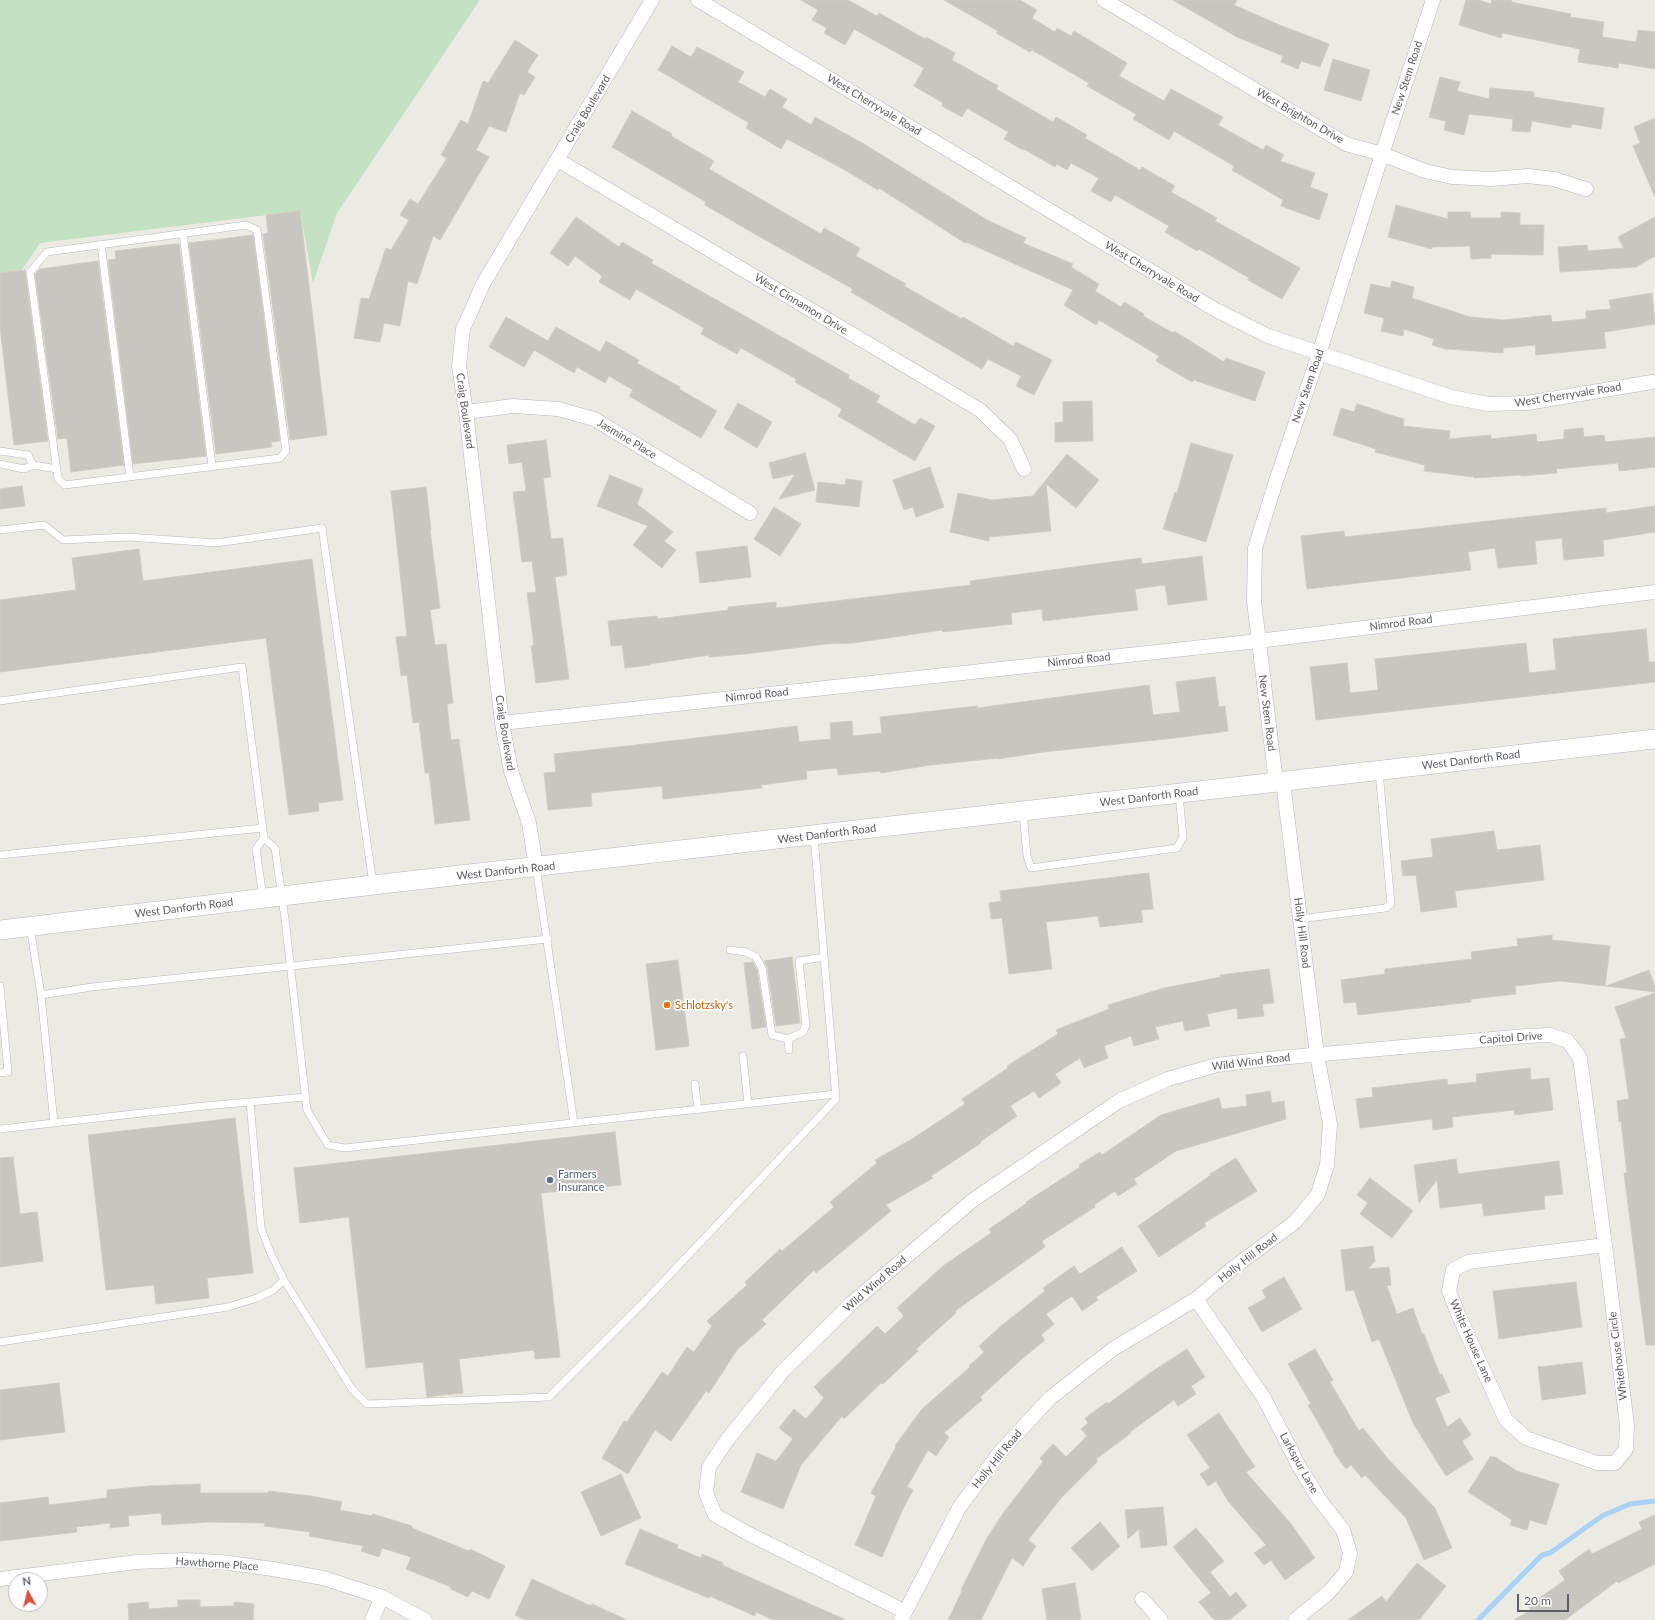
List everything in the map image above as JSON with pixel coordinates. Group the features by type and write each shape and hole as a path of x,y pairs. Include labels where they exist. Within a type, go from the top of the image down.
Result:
{"main road":[{"name":"West Danforth Road","path":"0,927 30,926 373,885 814,836 1655,739"}],"street":[{"name":"Craig Boulevard","path":"536,867 529,823 511,771 502,723 466,412 459,366 463,329 484,284 652,0"},
{"name":"West Cherryvale Road","path":"698,0 1216,310 1268,336 1451,397 1488,404 1527,404 1652,382"},
{"name":"West Brighton Drive","path":"1104,0 1346,144 1382,154 1425,170 1452,177 1491,179 1528,176 1554,179 1586,189"},
{"name":"New Stem Road","path":"1280,782 1258,641 1254,601 1255,548 1433,0"},
{"name":"West Cinnamon Drive","path":"558,160 980,410 1010,438 1024,469"},
{"name":"Jasmine Place","path":"466,412 513,406 558,409 594,419 750,513"},
{"name":"Nimrod Road","path":"502,723 1258,641 1655,592"},
{"name":"Holly Hill Road","path":"903,1616 959,1508 1000,1452 1050,1398 1113,1349 1196,1299 1233,1268 1295,1222 1318,1194 1327,1165 1330,1124 1317,1055 1300,919 1280,782"},
{"name":"Capitol Drive","path":"1317,1055 1526,1036 1550,1035 1568,1041 1580,1058 1605,1245"},
{"name":"Wild Wind Road","path":"903,1616 715,1515 706,1493 709,1467 726,1440 782,1372 859,1297 973,1200 1119,1101 1168,1079 1217,1065 1317,1055"},
{"name":"White House Lane","path":"1605,1245 1468,1262 1453,1270 1449,1291 1506,1420 1526,1438 1597,1463 1615,1463"},
{"name":"Whitehouse Circle","path":"1605,1245 1627,1425 1626,1450 1615,1463"},
{"name":"Larkspur Lane","path":"1196,1299 1264,1398 1299,1466 1319,1498 1343,1530 1350,1553 1346,1572 1328,1593 1295,1620"},
{"name":"Hawthorne Place","path":"0,1579 137,1562 185,1560 221,1562 323,1578 382,1597 425,1620"},
{"path":"372,1620 382,1597"},
{"path":"1142,1599 1161,1620"}],"lane":[{"path":"246,224 257,230 286,451 280,458 65,485 58,479 30,272 48,252 183,233 246,224"},
{"path":"183,233 212,466"},
{"path":"101,244 130,477"},
{"path":"0,451 28,455 33,465"},
{"path":"0,464 24,468 33,465 57,469"},
{"path":"0,530 44,525 64,540 128,537 216,543 322,528 373,885"},
{"path":"0,701 242,667 264,838 256,849 272,897 290,967 307,1110 328,1145 345,1148 836,1094"},
{"path":"1300,919 1385,908 1391,904 1379,771"},
{"path":"1023,812 1027,856 1031,868 1177,848 1183,837 1179,794"},
{"path":"0,856 263,828"},
{"path":"250,1102 261,1228 271,1254 284,1280 352,1389 367,1404 549,1397 642,1304 836,1099 814,836"},
{"path":"264,838 275,848 272,897"},
{"path":"536,867 548,939 574,1123"},
{"path":"30,926 41,995 54,1123"},
{"path":"41,995 92,988 548,939"},
{"path":"730,950 746,952 756,957 762,968 772,1035 788,1039 803,1032 806,1024 799,961 824,957"},
{"path":"0,986 8,1072 0,1073"},
{"path":"788,1039 789,1050"},
{"path":"743,1056 748,1104"},
{"path":"695,1084 698,1110"},
{"path":"0,1129 306,1097"},
{"path":"0,1342 228,1307 257,1298 272,1291 284,1280"}],"green space":[{"path":"0,0 480,0 337,213 313,283 300,211 40,243 22,270 0,273"}],"building":[{"path":"801,0 848,0 877,16 879,13 925,39 926,37 955,53 952,60 998,86 996,89 1053,122 1056,117 1087,135 1085,138 1140,170 1142,167 1175,186 1171,192 1217,218 1215,221 1300,268 1282,299 1248,280 1249,278 1199,249 1197,251 1165,232 1169,226 1115,195 1111,202 1091,191 1099,178 1071,163 1067,170 1057,164 1055,167 1004,139 1008,132 967,108 962,117 942,106 943,103 914,86 924,68 854,29 845,45 824,33 827,28 812,20 818,10"},
{"path":"944,0 1020,0 1037,10 1032,18 1055,32 1057,28 1071,36 1074,31 1127,63 1119,76 1164,101 1171,89 1223,117 1218,125 1263,150 1266,145 1284,155 1280,161 1315,173 1310,187 1328,194 1319,220 1281,206 1283,200 1232,170 1234,166 1174,131 1169,140 1133,119 1136,114 1087,86 1089,83 1032,50 1030,52 996,33 998,31"},
{"path":"1173,0 1237,0 1234,5 1329,44 1320,67 1301,61 1298,69 1281,62 1283,56 1237,37"},
{"path":"1466,0 1479,0 1491,4 1492,0 1512,0 1511,2 1571,14 1570,17 1604,22 1602,37 1636,42 1638,30 1655,32 1655,69 1619,63 1618,68 1578,62 1580,49 1502,33 1501,38 1459,25"},
{"path":"515,40 538,55 527,72 535,77 524,95 520,93 506,132 489,126 476,150 489,157 440,240 433,236 417,284 408,281 400,326 384,323 380,342 354,338 361,298 369,299 386,248 391,250 409,220 400,215 410,199 418,204 447,158 441,155 461,120 468,124 483,81 488,83"},
{"path":"672,46 691,57 697,47 744,72 738,82 765,97 770,89 787,99 782,107 811,125 815,117 864,144 987,220 1026,238 1023,243 1073,264 1071,267 1099,284 1095,291 1121,307 1124,302 1144,314 1143,316 1173,333 1174,331 1224,362 1226,358 1265,372 1255,401 1194,380 1192,382 1156,361 1159,356 1099,320 1096,325 1064,305 1073,290 966,242 965,243 879,188 878,190 843,169 787,139 781,149 746,128 749,123 658,70"},
{"path":"1333,59 1370,70 1361,101 1324,90"},
{"path":"1440,77 1460,82 1457,91 1489,99 1490,88 1534,92 1534,97 1604,108 1601,129 1572,124 1571,128 1532,121 1530,132 1512,131 1513,119 1469,114 1464,135 1444,130 1446,121 1429,117"},
{"path":"632,111 714,161 709,169 821,234 824,228 860,248 856,256 906,284 904,286 962,319 963,317 1013,346 1016,342 1052,360 1034,395 1016,386 1021,376 988,359 982,369 851,292 853,289 705,205 706,202 612,147"},
{"path":"1655,118 1655,197 1633,146 1640,143 1634,127"},
{"path":"1396,205 1448,219 1448,212 1470,212 1471,218 1501,218 1501,212 1520,213 1520,225 1544,225 1543,255 1491,254 1491,258 1471,259 1470,246 1432,247 1432,249 1388,237"},
{"path":"300,211 327,435 290,440 263,234 268,233 266,215"},
{"path":"576,217 619,247 622,242 653,260 651,263 849,375 848,378 880,396 876,402 915,425 920,418 935,426 915,461 838,416 842,409 795,382 796,379 741,348 737,354 701,334 704,328 636,289 630,300 599,282 602,276 575,256 568,266 550,253"},
{"path":"1655,217 1655,256 1636,267 1560,272 1558,247 1587,245 1588,251 1624,248 1618,237"},
{"path":"253,235 280,441 271,442 272,447 216,454 189,243"},
{"path":"179,244 206,456 133,464 108,260 116,259 115,251"},
{"path":"98,261 124,465 71,472 67,438 58,439 35,274 40,269"},
{"path":"25,270 48,441 14,445 0,327 0,273"},
{"path":"1392,281 1414,287 1412,298 1470,317 1503,320 1551,315 1552,322 1586,319 1586,311 1611,309 1609,300 1652,293 1655,324 1604,332 1606,348 1536,355 1535,345 1503,348 1503,353 1448,350 1432,345 1434,339 1404,329 1403,336 1381,331 1384,318 1364,313 1371,284 1390,288"},
{"path":"506,317 548,341 556,327 600,352 606,341 639,360 637,363 680,387 679,389 717,411 701,438 629,396 633,390 609,376 605,383 577,367 574,373 534,350 524,367 489,347"},
{"path":"1092,401 1093,441 1055,442 1055,423 1063,422 1063,402"},
{"path":"738,403 772,422 757,448 724,428"},
{"path":"1357,404 1404,419 1403,426 1450,431 1449,439 1491,435 1491,439 1536,434 1537,442 1564,439 1564,430 1583,428 1584,437 1604,435 1605,442 1655,437 1655,467 1619,471 1618,463 1556,469 1557,473 1474,478 1424,471 1425,465 1375,452 1376,449 1333,435 1341,408 1354,412"},
{"path":"546,440 551,477 543,478 551,539 563,538 567,575 555,577 569,679 536,683 531,646 534,645 527,593 536,592 532,561 522,562 513,492 526,491 522,462 509,464 507,445"},
{"path":"1191,443 1233,455 1206,542 1163,529 1175,492 1177,493"},
{"path":"805,453 815,490 779,499 795,474 773,479 769,463"},
{"path":"1067,454 1099,480 1076,508 1046,484 1051,531 989,537 989,541 950,532 958,493 992,500 1033,496"},
{"path":"930,467 944,507 916,517 913,507 904,510 893,480"},
{"path":"610,475 643,489 637,504 673,532 664,541 676,550 662,568 633,545 648,526 597,506"},
{"path":"846,479 862,481 859,507 816,502 818,482 845,485"},
{"path":"22,486 25,506 0,509 0,489"},
{"path":"426,487 440,608 430,610 435,645 446,644 453,703 447,704 451,740 459,739 470,820 435,824 429,773 425,773 419,722 413,723 407,675 401,676 396,637 407,636 391,491"},
{"path":"1655,506 1655,532 1603,540 1604,556 1564,560 1562,538 1535,541 1537,564 1498,568 1495,548 1468,552 1471,570 1307,589 1301,536 1344,531 1345,537 1606,508 1606,513"},
{"path":"774,507 801,524 780,556 754,539"},
{"path":"747,546 751,577 700,583 696,552"},
{"path":"139,549 143,581 312,559 343,800 318,803 319,811 289,815 266,638 0,672 0,600 76,590 72,558"},
{"path":"1202,556 1207,600 1168,605 1165,585 1135,589 1138,610 1043,621 1042,609 1011,613 1012,624 943,632 942,630 853,643 826,644 709,657 709,655 625,668 622,645 611,646 608,621 657,616 657,619 728,610 728,607 776,602 776,608 971,585 970,581 1141,558 1142,564"},
{"path":"1646,629 1649,662 1655,662 1655,682 1316,720 1310,667 1347,663 1350,693 1378,690 1375,659 1526,643 1529,673 1556,670 1553,639"},
{"path":"1215,677 1219,707 1225,706 1228,731 1043,752 998,759 931,765 881,773 880,771 838,775 837,768 806,771 807,779 761,785 762,788 663,799 662,786 591,793 592,806 548,810 544,773 556,772 554,754 797,726 799,742 831,739 830,723 852,721 853,736 882,733 880,717 977,706 977,708 1149,685 1153,715 1180,712 1176,682"},
{"path":"1494,831 1497,850 1540,845 1544,880 1455,891 1457,907 1421,912 1416,875 1403,876 1401,861 1433,857 1431,839"},
{"path":"1149,873 1153,909 1141,910 1143,922 1100,927 1098,916 1046,922 1052,969 1009,974 1002,918 991,919 989,903 1001,901 1000,891"},
{"path":"1552,935 1552,940 1610,946 1605,986 1560,981 1515,986 1516,994 1471,999 1471,1002 1358,1015 1356,1002 1344,1003 1341,980 1385,974 1385,969 1472,959 1471,952 1518,946 1517,939"},
{"path":"792,957 800,1023 776,1026 767,967 764,961"},
{"name":"Schlotzsky's","path":"678,960 689,1046 656,1050 646,964"},
{"path":"753,962 757,970 766,1027 752,1029 744,963"},
{"path":"1269,969 1274,1003 1262,1004 1264,1016 1238,1019 1237,1008 1207,1014 1210,1026 1185,1031 1183,1021 1155,1027 1159,1039 1134,1046 1131,1036 1104,1046 1108,1058 1084,1068 1080,1058 1055,1074 1061,1083 1039,1098 1034,1091 1010,1106 1017,1116 980,1142 981,1143 931,1176 933,1178 886,1205 891,1211 816,1273 814,1270 762,1320 766,1324 737,1350 709,1393 706,1391 671,1441 655,1430 628,1474 602,1458 624,1421 627,1422 662,1372 668,1376 687,1347 694,1352 712,1326 707,1321 747,1285 745,1282 780,1249 782,1251 834,1207 830,1202 877,1163 875,1160 912,1139 965,1104 962,1099 1008,1068 1007,1066 1058,1034 1056,1030 1109,1009 1108,1005 1164,988 1221,977 1220,975"},
{"path":"1649,970 1655,987 1655,992 1606,986"},
{"path":"1655,993 1655,1345 1646,1345 1624,1173 1627,1173 1621,1121 1619,1122 1617,1101 1629,1099 1620,1039 1626,1038 1615,1007"},
{"path":"1530,1068 1531,1080 1549,1078 1553,1110 1515,1115 1514,1110 1452,1117 1453,1127 1433,1130 1432,1119 1360,1128 1356,1099 1373,1097 1372,1088 1447,1079 1448,1085 1477,1082 1476,1074"},
{"path":"1270,1091 1272,1103 1284,1101 1286,1119 1176,1151 1134,1179 1137,1184 1118,1196 1115,1191 1094,1205 1095,1207 1042,1241 1045,1247 955,1311 956,1313 916,1349 918,1351 883,1384 881,1383 844,1419 842,1416 801,1465 783,1509 741,1492 757,1453 776,1461 793,1439 779,1428 794,1409 806,1419 824,1398 814,1387 877,1326 885,1334 904,1316 897,1308 943,1266 991,1233 989,1229 1027,1203 1026,1202 1080,1167 1079,1165 1100,1152 1102,1155 1161,1115 1219,1098 1222,1109 1247,1106 1246,1095"},
{"path":"235,1118 253,1273 207,1278 209,1298 156,1304 154,1285 106,1290 88,1135"},
{"path":"615,1132 621,1185 541,1193 560,1357 535,1359 534,1350 459,1359 463,1393 427,1397 423,1362 366,1368 349,1217 300,1223 294,1168"},
{"path":"13,1157 20,1214 37,1212 43,1261 0,1267 0,1158"},
{"path":"1236,1158 1257,1191 1204,1223 1206,1226 1159,1257 1138,1226 1211,1175 1210,1174"},
{"path":"1456,1159 1458,1174 1559,1161 1563,1194 1544,1196 1545,1209 1484,1216 1482,1203 1440,1208 1437,1180 1419,1203 1414,1165"},
{"path":"1370,1178 1413,1211 1392,1238 1360,1214 1368,1203 1357,1195"},
{"path":"1373,1246 1375,1261 1368,1269 1389,1267 1391,1285 1387,1286 1397,1314 1413,1308 1422,1334 1424,1334 1440,1375 1442,1374 1450,1392 1435,1398 1447,1427 1460,1418 1471,1435 1462,1441 1473,1459 1446,1476 1413,1423 1379,1339 1372,1342 1354,1290 1346,1291 1341,1250"},
{"path":"1122,1247 1137,1271 1096,1297 1098,1300 1082,1311 1072,1296 1046,1314 1054,1324 1041,1335 1045,1340 980,1397 982,1400 944,1433 949,1437 936,1456 928,1450 907,1487 913,1490 882,1557 855,1545 876,1496 871,1493 896,1447 895,1446 922,1409 970,1367 969,1366 984,1352 979,1346 1001,1326 1045,1291 1043,1288 1074,1266 1080,1274"},
{"path":"1284,1277 1302,1309 1262,1332 1248,1308 1266,1298 1262,1290"},
{"path":"1576,1282 1582,1327 1499,1339 1493,1291"},
{"path":"1187,1349 1205,1377 1191,1386 1196,1394 1178,1406 1174,1400 1096,1459 1098,1461 1062,1497 1028,1540 1036,1546 1023,1566 1012,1558 981,1620 948,1620 987,1538 1004,1512 1043,1462 1040,1458 1053,1444 1066,1457 1087,1436 1081,1429 1088,1423 1085,1418 1107,1402 1108,1404 1150,1373"},
{"path":"1315,1349 1333,1380 1330,1382 1359,1431 1363,1428 1388,1459 1435,1508 1452,1548 1424,1560 1406,1518 1365,1475 1362,1478 1351,1465 1346,1469 1333,1451 1334,1450 1308,1405 1311,1404 1288,1364"},
{"path":"1582,1362 1586,1394 1542,1400 1538,1367"},
{"path":"59,1383 65,1432 0,1440 0,1390"},
{"path":"1219,1413 1255,1467 1246,1472 1291,1524 1315,1558 1285,1580 1271,1560 1264,1565 1254,1553 1266,1545 1228,1501 1216,1481 1208,1486 1200,1474 1210,1468 1187,1435"},
{"path":"1490,1457 1495,1457 1517,1471 1559,1484 1546,1525 1530,1520 1527,1530 1510,1525 1512,1520 1468,1492"},
{"path":"621,1474 641,1518 601,1536 581,1492"},
{"path":"200,1484 200,1493 268,1493 269,1491 311,1496 342,1502 340,1510 372,1516 373,1514 412,1526 412,1528 469,1551 470,1549 505,1566 489,1599 472,1591 468,1597 451,1589 451,1587 406,1569 411,1557 382,1548 379,1557 361,1551 363,1546 309,1536 310,1532 264,1526 265,1523 209,1522 162,1525 161,1513 128,1516 129,1526 110,1528 110,1523 76,1527 77,1532 0,1541 0,1503 48,1497 49,1505 107,1498 107,1490 148,1486"},
{"path":"1163,1507 1167,1545 1141,1548 1139,1529 1128,1539 1125,1510"},
{"path":"1655,1515 1655,1564 1618,1583 1617,1581 1565,1620 1514,1620 1531,1610 1528,1606 1565,1580 1559,1571 1589,1549 1592,1554 1642,1529 1639,1522"},
{"path":"1100,1522 1120,1546 1092,1571 1071,1548"},
{"path":"1196,1528 1224,1561 1210,1572 1230,1597 1236,1592 1247,1606 1229,1620 1214,1620 1199,1602 1211,1593 1173,1547"},
{"path":"640,1529 678,1545 677,1548 701,1558 702,1554 723,1563 722,1565 846,1620 773,1620 756,1612 755,1616 710,1596 709,1598 625,1564"},
{"path":"1417,1563 1446,1586 1419,1620 1348,1620 1382,1596 1386,1602"},
{"path":"532,1579 591,1606 592,1604 627,1620 525,1620 515,1615"},
{"path":"1075,1583 1081,1620 1047,1620 1042,1589"},
{"path":"178,1600 200,1600 200,1607 234,1606 234,1602 254,1604 253,1620 129,1620 128,1604 148,1602 149,1609 178,1607"}],"waterway":[{"path":"1478,1620 1542,1555 1550,1553 1602,1516 1630,1504 1655,1501"}],"place":[{"name":"Schlotzsky's","path":"667,1005"},
{"name":"Farmers Insurance","path":"550,1180"}]}
